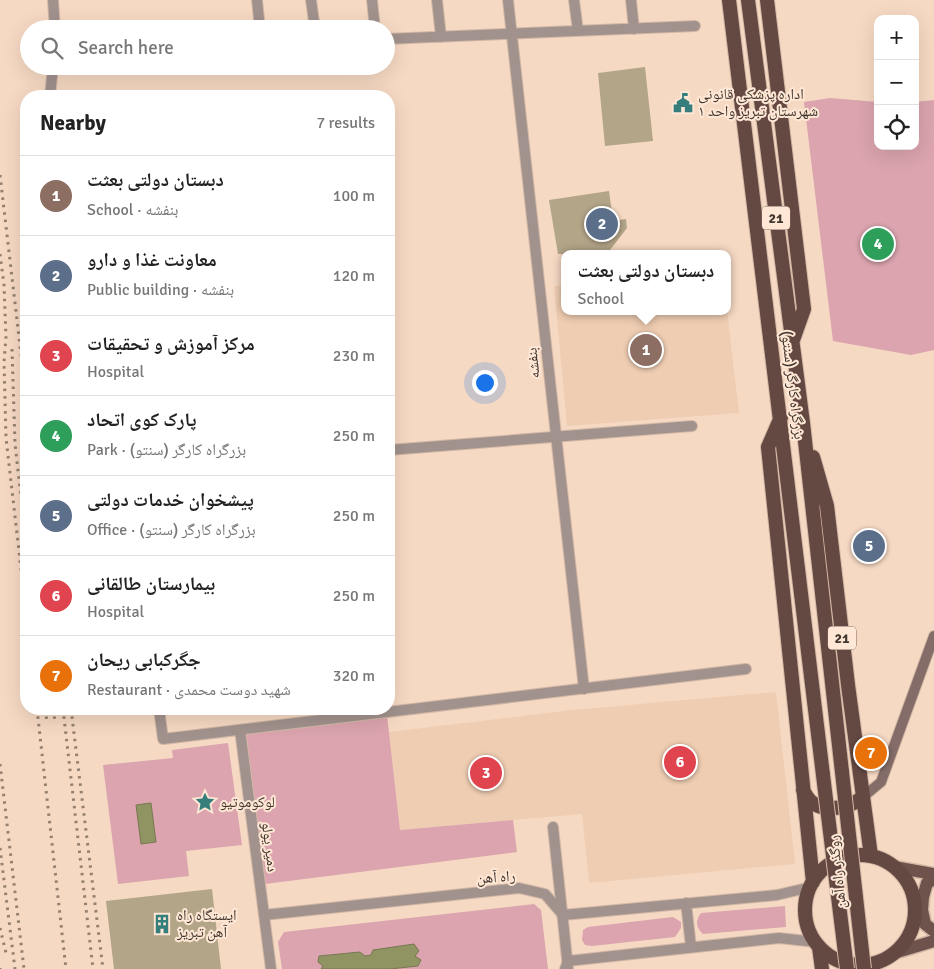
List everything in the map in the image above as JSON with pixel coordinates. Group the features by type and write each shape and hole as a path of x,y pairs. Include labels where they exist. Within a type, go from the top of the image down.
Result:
{"highway":[{"name":"بزرگراه کارگر (سنتو)","path":"729,0 824,775"},
{"name":"بزرگراه کارگر (سنتو)","path":"748,0 803,422 842,772"},
{"path":"767,0 804,309 792,343"},
{"path":"781,416 768,448 812,884"},
{"name":"21","path":"803,422 827,506 871,856"},
{"name":"روگذر راه آهن","path":"842,772 864,969"},
{"name":"روگذر راه آهن","path":"824,775 847,969"},
{"path":"802,789 807,798 821,807 854,804 863,797"},
{"path":"854,856 871,856 883,860 894,867 905,879 913,894 915,910 913,926 905,941 891,959 864,965 847,963 832,957 818,944 810,932 805,916 806,898 812,884 824,869 838,860 854,856"},
{"path":"818,944 822,969"}],"main road":[{"path":"863,797 881,782 934,636"},
{"path":"894,867 934,874"},
{"path":"934,878 927,883 922,910 925,924 934,931"},
{"path":"891,959 934,940"}],"street":[{"path":"53,0 54,20"},
{"path":"257,0 259,20"},
{"path":"311,0 313,20"},
{"path":"372,0 374,20"},
{"path":"437,0 442,36"},
{"name":"بنفشه","path":"508,0 584,689"},
{"path":"574,0 578,31"},
{"path":"631,0 634,29"},
{"path":"395,39 695,26"},
{"path":"51,90 52,75"},
{"path":"395,450 692,426"},
{"path":"395,709 584,689 746,669"},
{"path":"160,715 163,739 350,715"},
{"name":"دمیر یولو","path":"240,730 271,969"},
{"path":"553,826 567,966 691,947 779,938 818,944"},
{"path":"563,915 777,895 812,884"},
{"name":"راه آهن","path":"264,914 518,888 545,894 563,915"},
{"path":"686,903 691,947"}],"shaded area":[{"path":"830,98 874,102 874,150 919,150 919,102 934,100 934,350 911,355 833,341 804,102"},
{"path":"561,285 561,315 727,315 739,413 567,426 554,286"},
{"path":"776,692 795,864 589,883 582,814 400,830 389,732 572,710"},
{"path":"387,715 400,830 513,820 517,852 265,884 244,733"},
{"path":"228,743 242,845 186,851 189,876 118,884 103,765 173,758 172,750"},
{"path":"151,803 156,842 141,844 136,805"},
{"path":"534,904 541,910 548,969 282,969 278,942 284,932"},
{"path":"785,906 786,927 703,934 697,924 701,913"},
{"path":"673,917 681,922 681,928 675,937 592,946 585,945 582,940 583,930 588,927"},
{"path":"414,944 419,951 415,956 421,960 418,966 390,969 321,969 323,966 318,962 319,956 360,952 365,956 371,955 373,950"}],"building":[{"path":"645,67 653,141 605,146 598,73"},
{"path":"609,191 613,221 626,219 627,228 610,250 561,250 561,254 558,254 549,200"},
{"name":"ایستگاه راه آهن تبریز","path":"212,889 221,969 114,969 106,901"}],"railway":[{"path":"0,175 20,346"},
{"path":"0,254 4,285 6,337 4,362 6,438 20,560"},
{"path":"12,349 15,444 20,488"},
{"path":"38,715 66,969"},
{"path":"46,715 47,722"},
{"path":"54,715 55,721"},
{"path":"64,715 93,969"},
{"path":"72,715 103,969"},
{"path":"0,764 24,969"},
{"path":"0,848 15,969"},
{"path":"0,928 7,957"}],"place":[{"name":"اداره پزشکی قانونی شهرستان تبریز واحد ۱","path":"683,103"},
{"name":"معاونت غذا و دارو","path":"602,224"},
{"name":"پارک کوی اتحاد","path":"878,244"},
{"name":"دبستان دولتی بعثت","path":"646,350"},
{"name":"پیشخوان خدمات دولتی","path":"869,546"},
{"name":"جگرکبابی ریحان","path":"871,753"},
{"name":"بیمارستان طالقانی","path":"680,762"},
{"name":"مرکز آموزش و تحقیقات","path":"486,773"},
{"name":"لوکوموتیو","path":"205,802"},
{"name":"ایستگاه راه آهن تبریز","path":"162,924"}]}
